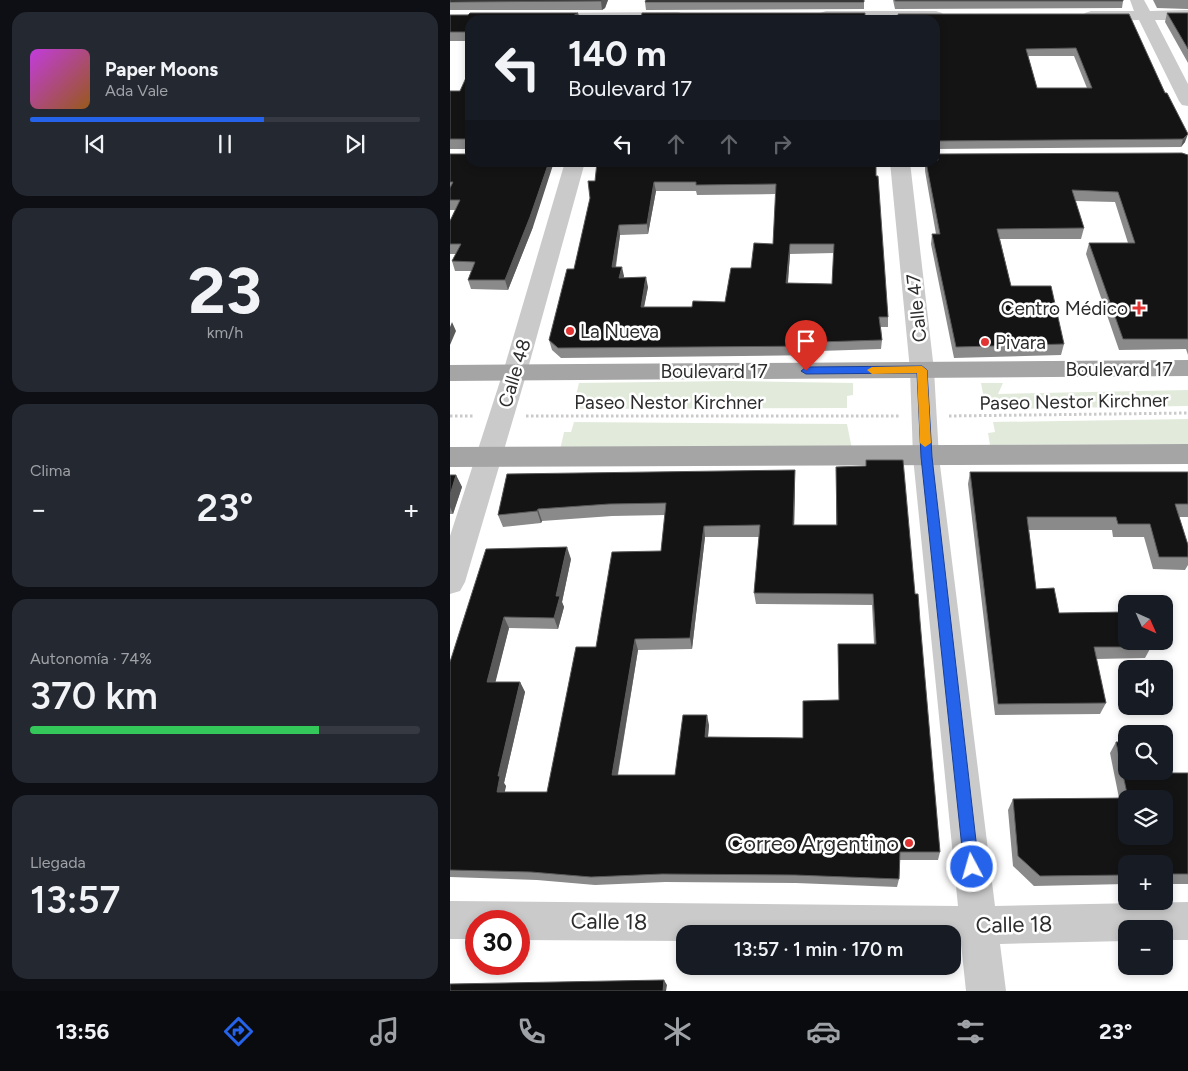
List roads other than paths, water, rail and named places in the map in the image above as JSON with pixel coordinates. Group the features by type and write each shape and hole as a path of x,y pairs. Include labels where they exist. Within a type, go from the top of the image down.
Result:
{"main road":[{"name":"Boulevard 17","path":"450,373 1188,368"},
{"path":"450,457 926,457 1188,454"}],"street":[{"path":"622,15 626,0"},
{"path":"1136,0 1188,101"},
{"path":"828,15 880,12 932,15"},
{"path":"940,15 949,16"},
{"path":"1076,16 1188,15"},
{"name":"Calle 48","path":"450,582 515,372 574,167"},
{"name":"Calle 47","path":"901,167 922,370 926,457 986,991"},
{"name":"Calle 18","path":"450,920 978,925 1188,921"}],"place":[{"name":"Centro Médico","path":"1139,308"},
{"name":"La Nueva","path":"570,331"},
{"name":"Pivara","path":"985,342"},
{"name":"Correo Argentino","path":"909,843"}]}
